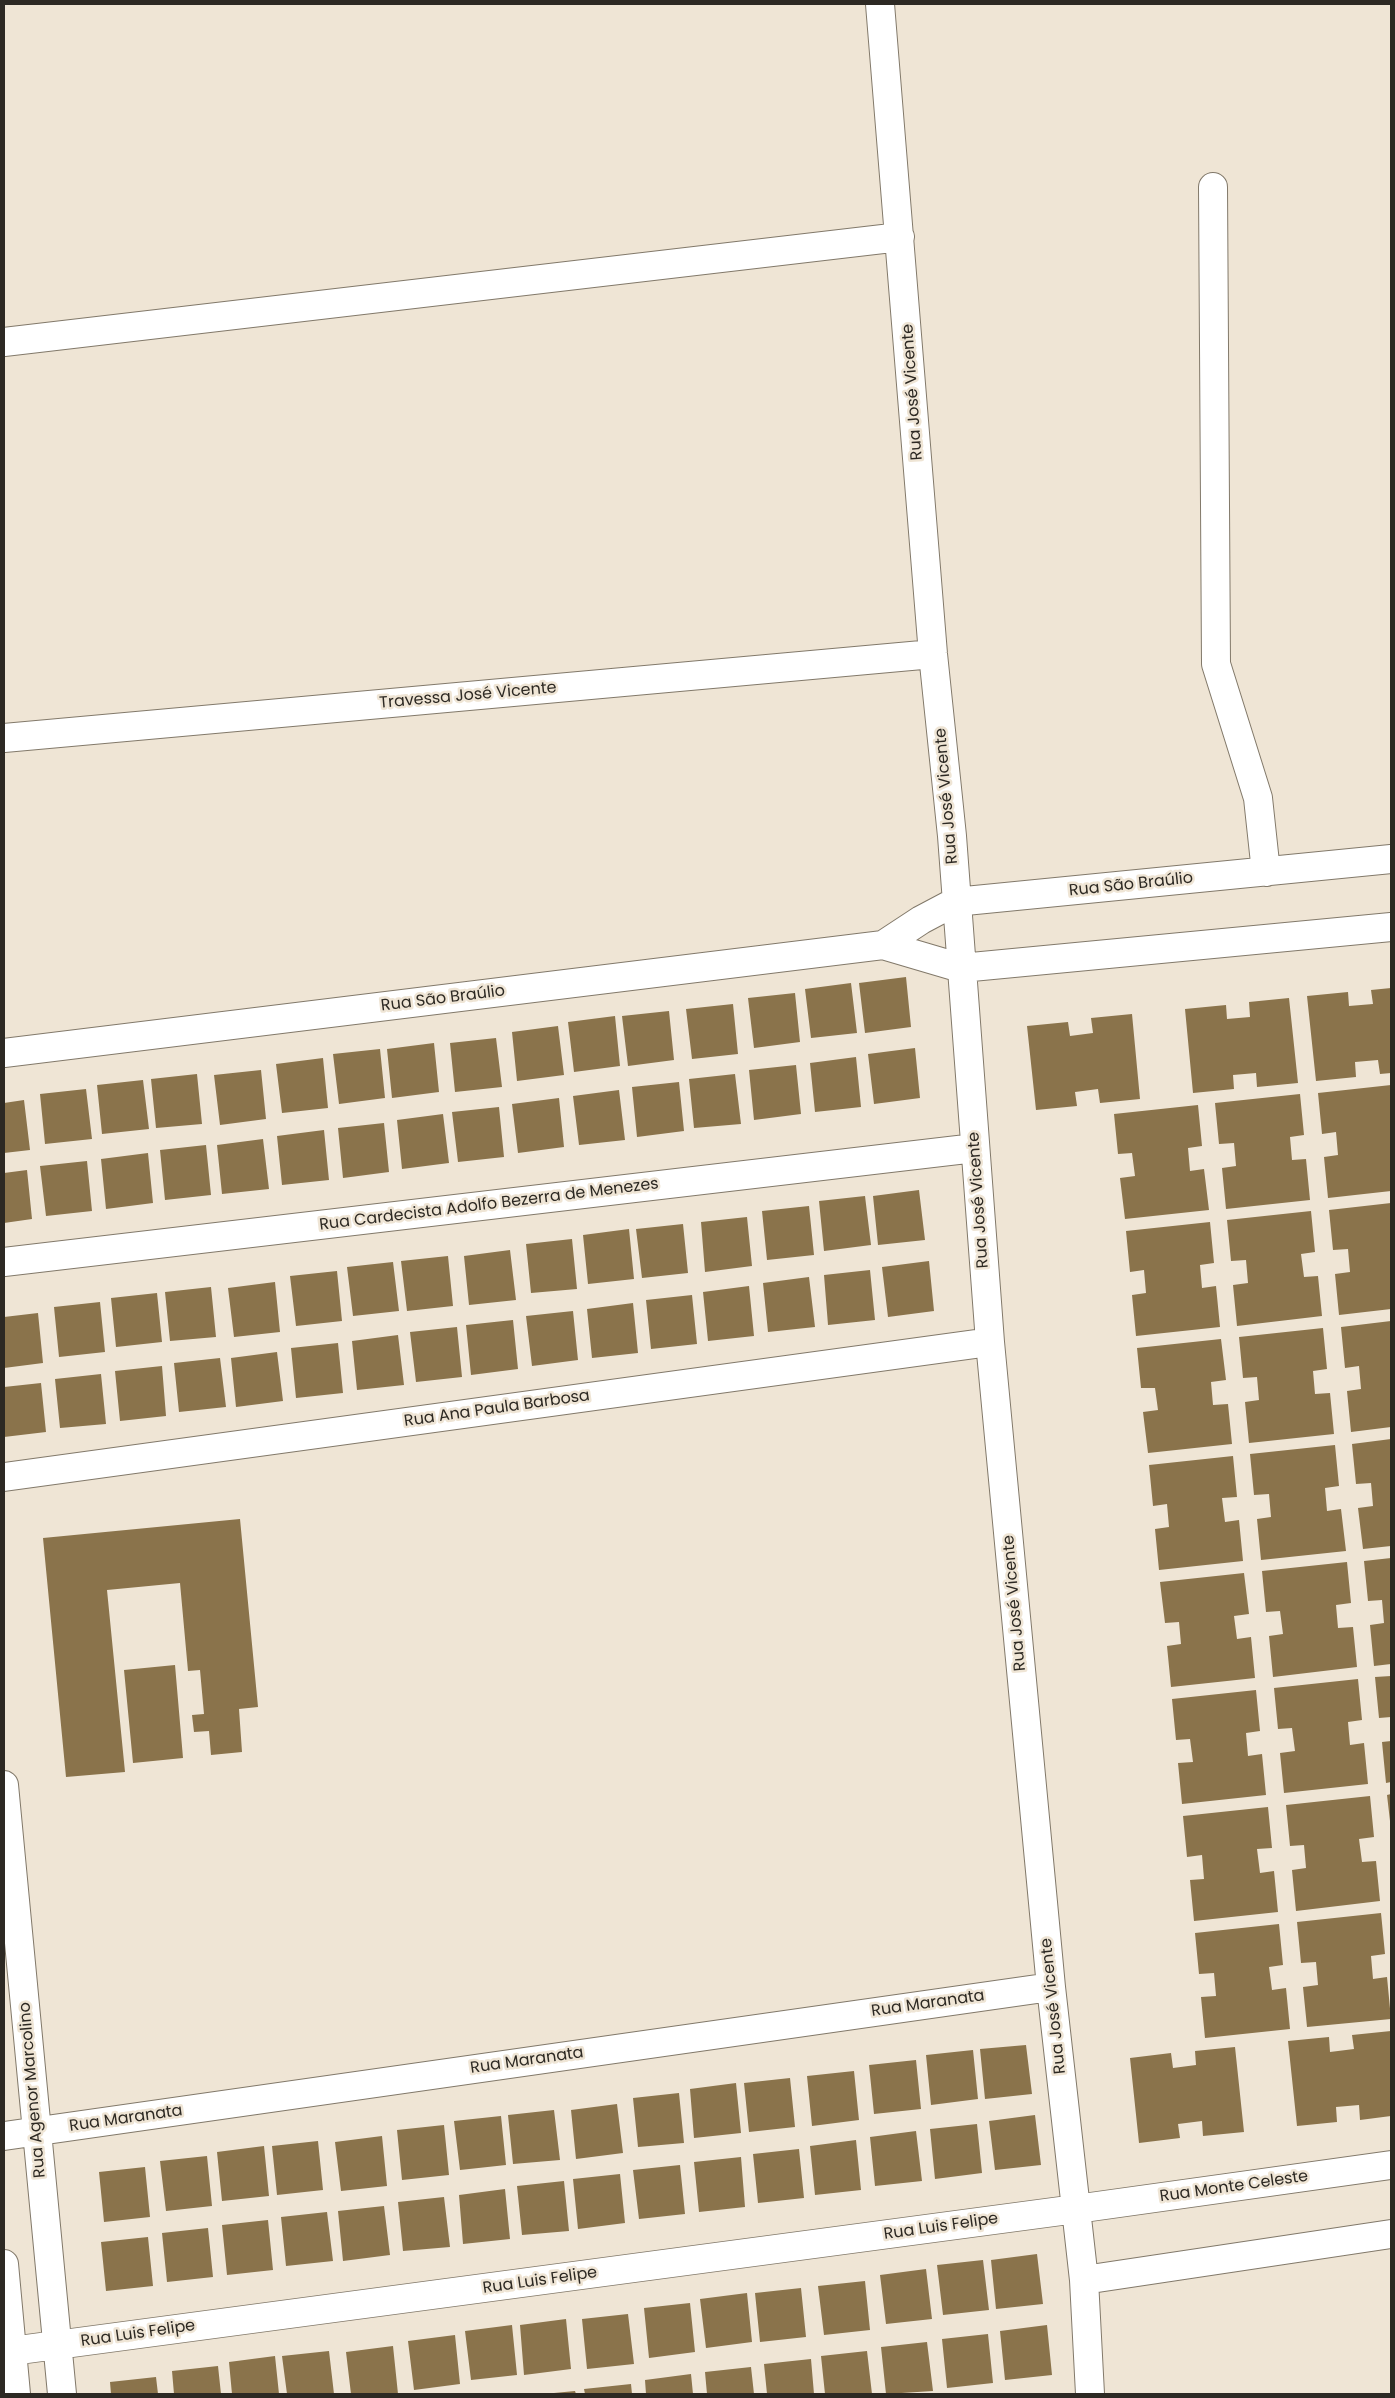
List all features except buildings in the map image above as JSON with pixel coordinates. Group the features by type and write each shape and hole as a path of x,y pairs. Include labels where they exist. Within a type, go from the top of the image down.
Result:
{"street":[{"name":"Rua José Vicente","path":"880,4 933,654 952,836 955,902 990,1342 1051,1987 1084,2280 1090,2394"},
{"path":"1213,187 1216,664 1258,798 1266,872"},
{"path":"4,342 900,237"},
{"name":"Travessa José Vicente","path":"4,738 933,654"},
{"name":"Rua São Braúlio","path":"883,945 921,920 955,902 1391,859"},
{"name":"Rua São Braúlio","path":"4,1053 883,945 961,968 1391,927"},
{"name":"Rua Cardecista Adolfo Bezerra de Menezes","path":"4,1262 975,1148"},
{"name":"Rua Ana Paula Barbosa","path":"4,1477 990,1342"},
{"name":"Rua Agenor Marcolino","path":"4,1785 62,2394"},
{"name":"Rua Maranata","path":"4,2136 1051,1987"},
{"name":"Rua Monte Celeste","path":"1076,2209 1391,2165"},
{"name":"Rua Luis Felipe","path":"8,2351 1076,2209"},
{"path":"1084,2280 1391,2234"},
{"path":"4,2264 8,2351 16,2394"}]}
